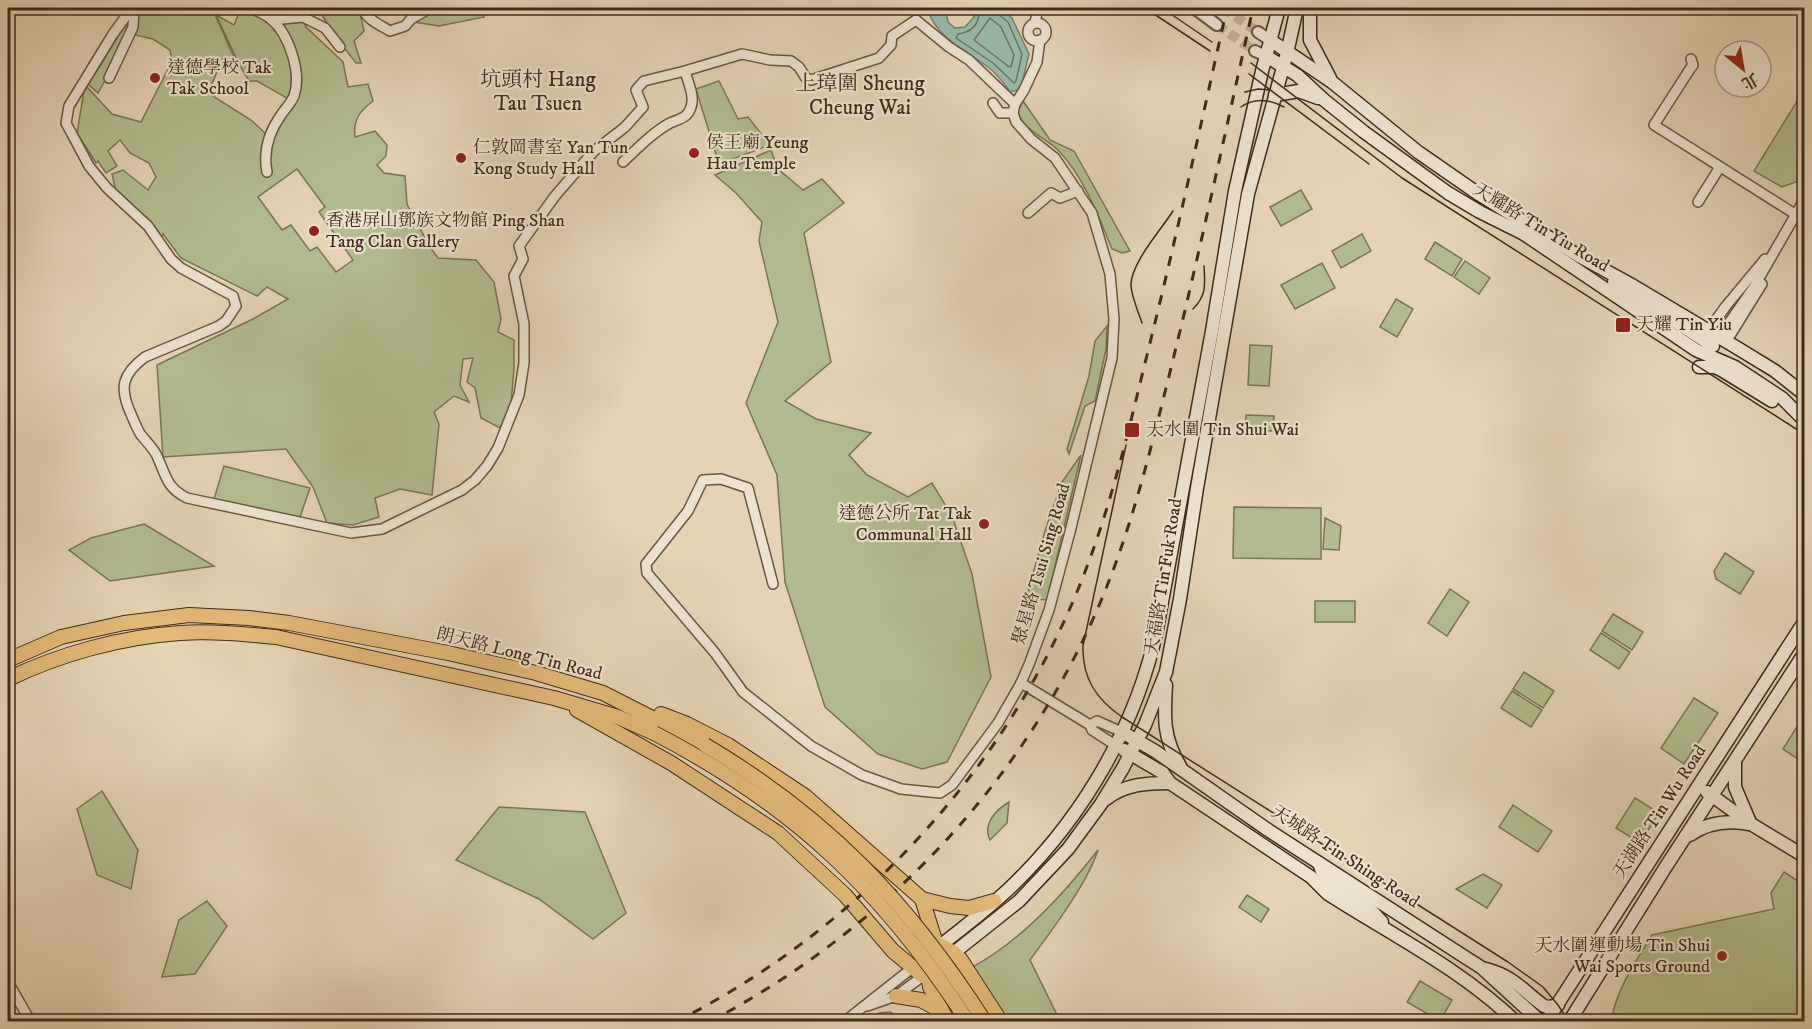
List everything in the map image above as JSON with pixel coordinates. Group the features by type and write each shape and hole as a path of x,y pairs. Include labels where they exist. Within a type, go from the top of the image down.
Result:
{"main road":[{"name":"天福路 Tin Fuk Road","path":"930,961 1017,881 1065,826 1094,784 1133,708 1149,664 1212,331 1261,53 1270,40 1279,8"},
{"name":"天福路 Tin Fuk Road","path":"930,961 954,953 1019,901 1068,849 1101,804 1130,753 1166,672 1248,194 1284,66 1297,8"},
{"path":"1310,8 1310,40 1332,82"},
{"name":"天耀路 Tin Yiu Road","path":"1270,40 1332,82 1418,152 1451,175 1579,256 1630,284 1710,343 1735,368 1782,398 1804,420"},
{"name":"天耀路 Tin Yiu Road","path":"1261,53 1297,75 1324,100 1440,188 1710,343 1775,371 1804,394"},
{"path":"1275,95 1299,91 1324,100"},
{"path":"1699,367 1706,366 1723,370 1804,420"},
{"name":"朗天路 Long Tin Road","path":"8,660 61,637 124,623 189,615 249,618 289,623 448,653 536,673 603,693 705,745 783,796 832,837 888,891 930,961"},
{"name":"天湖路 Tin Wu Road","path":"1546,1022 1804,622"},
{"name":"朗天路 Long Tin Road","path":"8,679 33,667 130,639 180,633 237,634 276,637 554,698 618,717 654,733 735,779 807,833 864,885 930,961"},
{"name":"天湖路 Tin Wu Road","path":"1569,1022 1683,840 1804,654"},
{"path":"1166,672 1164,714 1166,737 1184,773"},
{"path":"603,693 687,724 728,745 805,796 922,899 969,908 994,902"},
{"path":"554,698 671,763 778,833 845,895 893,951 930,961 985,1022"},
{"name":"天城路 Tin Shing Road","path":"1122,732 1321,859 1482,968 1541,1022"},
{"name":"天城路 Tin Shing Road","path":"1115,745 1163,773 1170,783 1311,877 1328,894 1480,990 1516,1022"},
{"path":"1735,761 1735,787 1751,824"},
{"path":"1101,804 1125,788 1142,784 1170,783"},
{"path":"1699,787 1751,824 1804,856"},
{"path":"1683,840 1702,828 1723,822 1751,824"},
{"path":"1321,859 1324,877 1329,883 1371,910 1393,934"},
{"path":"922,899 930,961 930,987 945,1017"},
{"path":"930,961 954,953 1001,1022"},
{"path":"930,961 968,1022"},
{"path":"1482,968 1514,980 1544,1006 1558,1005"},
{"path":"896,996 921,1000 945,1017"}],"street":[{"path":"109,78 133,27 133,8"},
{"path":"133,8 113,34 69,106 66,123 88,166 107,188 148,226 171,259 181,268 229,293 236,301 236,306 226,321 145,357 129,372 124,382 124,393 140,433 155,453 172,489 187,498 351,533 382,530 456,494 475,480 498,448 519,394 524,363 524,324 514,276 523,259 519,246 555,196 593,152 626,127 643,107 636,90 644,81 685,71 691,86 692,105 686,117 653,134 623,162"},
{"path":"251,8 272,20 288,44 296,64 296,88 293,98 268,136 267,172"},
{"path":"362,8 363,12 376,23 390,30 405,26 411,19 430,8"},
{"path":"993,103 1000,113 1014,109 1024,90 1037,62 1040,40 1032,40 1028,28 1035,23 1038,8"},
{"path":"1194,8 1217,25"},
{"path":"272,20 303,17 325,28 340,47"},
{"name":"聚星路 Tsui Sing Road","path":"685,71 742,54 770,60 791,61 806,78 811,80 879,58 891,45 892,36 916,20 969,60 1014,109 1016,122 1031,139 1054,158 1092,213 1110,274 1114,319 1112,358 1049,610 1021,683 998,723 952,785 940,793 901,789 862,775 811,746 743,692 715,653 647,573 646,564 688,511 703,480 721,479 748,488 774,584"},
{"path":"1258,32 1270,40"},
{"path":"1690,59 1693,65 1654,125 1795,214"},
{"path":"1698,202 1720,167"},
{"path":"1028,213 1051,193 1060,198 1078,191"},
{"path":"1710,343 1754,287 1804,200"},
{"path":"1021,683 1090,725 1092,730 1115,745"},
{"path":"1090,725 1097,721 1122,732"},
{"path":"844,1022 930,961"},
{"name":"天福路 Tin Fuk Road","path":"865,1006 896,996 930,961"},
{"path":"8,982 28,1020"}],"shaded area":[{"path":"136,8 212,8 237,64 223,58 208,93 251,120 266,134 283,112 287,98 257,81 249,81 216,15 234,25 241,8 303,8 300,11 306,27 343,62 348,87 368,84 373,101 358,116 355,137 375,131 387,145 386,156 377,165 384,173 405,176 407,204 430,247 438,258 476,260 494,282 501,319 498,332 514,340 511,404 500,428 481,418 475,388 467,382 473,358 463,359 460,385 469,402 454,396 434,412 439,424 432,495 400,489 375,498 379,517 353,525 327,523 313,487 286,449 163,457 157,365 253,319 288,299 267,287 257,296 181,258 163,234 160,244 117,196 112,174 123,170 148,190 156,177 149,163 130,153 120,140 108,151 117,166 106,173 98,161 96,163 77,133 85,85 112,114 141,122 172,61 170,50 153,39 131,34 98,93 88,84","holes":["297,169 325,207 319,212 353,260 336,272 317,247 310,251 291,225 282,230 258,197"]},
{"path":"318,8 359,8 364,31 354,41 361,63 356,63 332,32"},
{"path":"436,8 481,8 484,17 439,26 414,22"},
{"path":"719,81 738,119 748,117 770,145 719,164 696,89"},
{"path":"1804,90 1804,169 1796,182 1782,187 1754,171"},
{"path":"1023,101 1050,140 1074,151 1130,251 1122,253 1112,249 1090,197 1075,172 1058,150 1029,128 1020,117 1018,111"},
{"path":"771,150 778,169 803,190 822,179 844,203 804,233 831,362 785,401 816,419 871,433 849,455 867,475 908,497 932,483 952,516 972,574 991,677 947,762 922,769 878,754 825,707 785,582 777,475 746,403 778,322 759,241 762,222 736,193 715,175"},
{"path":"1301,190 1312,209 1281,226 1270,207"},
{"path":"1362,234 1371,251 1341,268 1332,251"},
{"path":"1435,242 1462,259 1452,276 1425,259"},
{"path":"1465,261 1490,278 1479,294 1454,277"},
{"path":"1322,263 1335,288 1295,309 1281,285"},
{"path":"1396,299 1413,309 1397,337 1380,327"},
{"path":"1107,326 1106,349 1095,401 1085,406 1069,454 1067,449 1089,376 1095,341"},
{"path":"1250,345 1272,346 1269,386 1248,385"},
{"path":"1246,415 1274,416 1273,431 1245,430"},
{"path":"1081,455 1047,600 1026,598 1062,482"},
{"path":"224,466 310,488 299,520 214,499"},
{"path":"1234,507 1321,508 1321,559 1233,558"},
{"path":"1325,518 1341,526 1339,550 1323,549"},
{"path":"144,524 214,566 110,581 69,550 91,538"},
{"path":"1725,553 1754,572 1740,594 1716,579 1714,571"},
{"path":"1450,589 1469,602 1447,636 1428,623"},
{"path":"1315,601 1355,601 1355,622 1315,622"},
{"path":"1613,614 1643,632 1632,650 1602,631"},
{"path":"1601,633 1630,652 1619,669 1590,650"},
{"path":"1524,672 1554,691 1543,708 1513,689"},
{"path":"1512,691 1542,710 1531,727 1501,708"},
{"path":"1694,698 1718,713 1684,764 1661,748"},
{"path":"1803,717 1804,756 1801,761 1783,749"},
{"path":"102,791 138,850 131,889 97,875 77,809"},
{"path":"1635,798 1659,813 1640,843 1616,828"},
{"path":"1009,802 1007,823 990,840 989,823 995,813"},
{"path":"1513,805 1552,831 1538,852 1499,827"},
{"path":"499,807 585,812 626,913 593,939 539,899 456,860"},
{"path":"1098,850 1077,892 1030,960 1060,1021 1006,1021 971,968 990,957 1024,930 1056,900"},
{"name":"天水圍運動場 Tin Shui Wai Sports Ground","path":"1784,872 1804,885 1804,1021 1611,1021 1622,987 1652,935 1774,909 1771,893"},
{"path":"1483,874 1502,885 1487,908 1456,889"},
{"path":"1247,895 1269,909 1261,922 1239,907"},
{"path":"207,901 227,926 195,974 162,977 179,920"},
{"path":"1420,981 1452,1000 1440,1021 1407,1002"},
{"path":"890,1012 901,1018 921,1014 932,1021 865,1021 879,1013"}],"water":[{"path":"927,8 945,8 948,22 955,28 965,27 974,17 973,8 999,8 1012,18 1029,54 1018,90 1010,92 991,70 944,35 931,18"}],"tunnel":[{"path":"1223,8 1258,32"},
{"path":"1217,25 1255,51"}],"tram line":[{"path":"1145,8 1210,51"},
{"path":"1162,8 1212,42"},
{"path":"1251,63 1402,178 1804,434"},
{"path":"1249,74 1369,164"},
{"path":"1245,92 1258,89 1270,90"},
{"path":"1241,107 1257,100 1273,102 1284,107"},
{"path":"1142,323 1131,286 1132,277 1147,247 1173,211"},
{"path":"1193,309 1203,294 1204,266"},
{"path":"1126,445 1083,646 1083,658 1088,678 1098,695 1122,717 1508,962 1543,987 1569,1022"}],"railway":[{"path":"675,1022 740,986 801,944 858,897 912,845 960,789 1004,729 1042,666 1074,599 1096,542 1114,484 1166,278 1227,8"},
{"path":"709,1022 771,987 829,946 884,901 935,852 982,799 1024,743 1061,682 1106,589 1137,497 1181,327 1253,8"}],"place":[{"name":"達德學校 Tak Tak School","path":"155,78"},
{"name":"侯王廟 Yeung Hau Temple","path":"694,153"},
{"name":"仁敦岡書室 Yan Tun Kong Study Hall","path":"461,158"},
{"name":"香港屏山鄧族文物館 Ping Shan Tang Clan Gallery","path":"314,231"},
{"name":"天耀 Tin Yiu","path":"1623,325"},
{"name":"天水圍 Tin Shui Wai","path":"1132,430"},
{"name":"達德公所 Tat Tak Communal Hall","path":"984,524"},
{"name":"天水圍運動場 Tin Shui Wai Sports Ground","path":"1722,956"}],"district":[{"name":"坑頭村 Hang Tau Tsuen","path":"538,92"},
{"name":"上璋圍 Sheung Cheung Wai","path":"860,96"}]}
